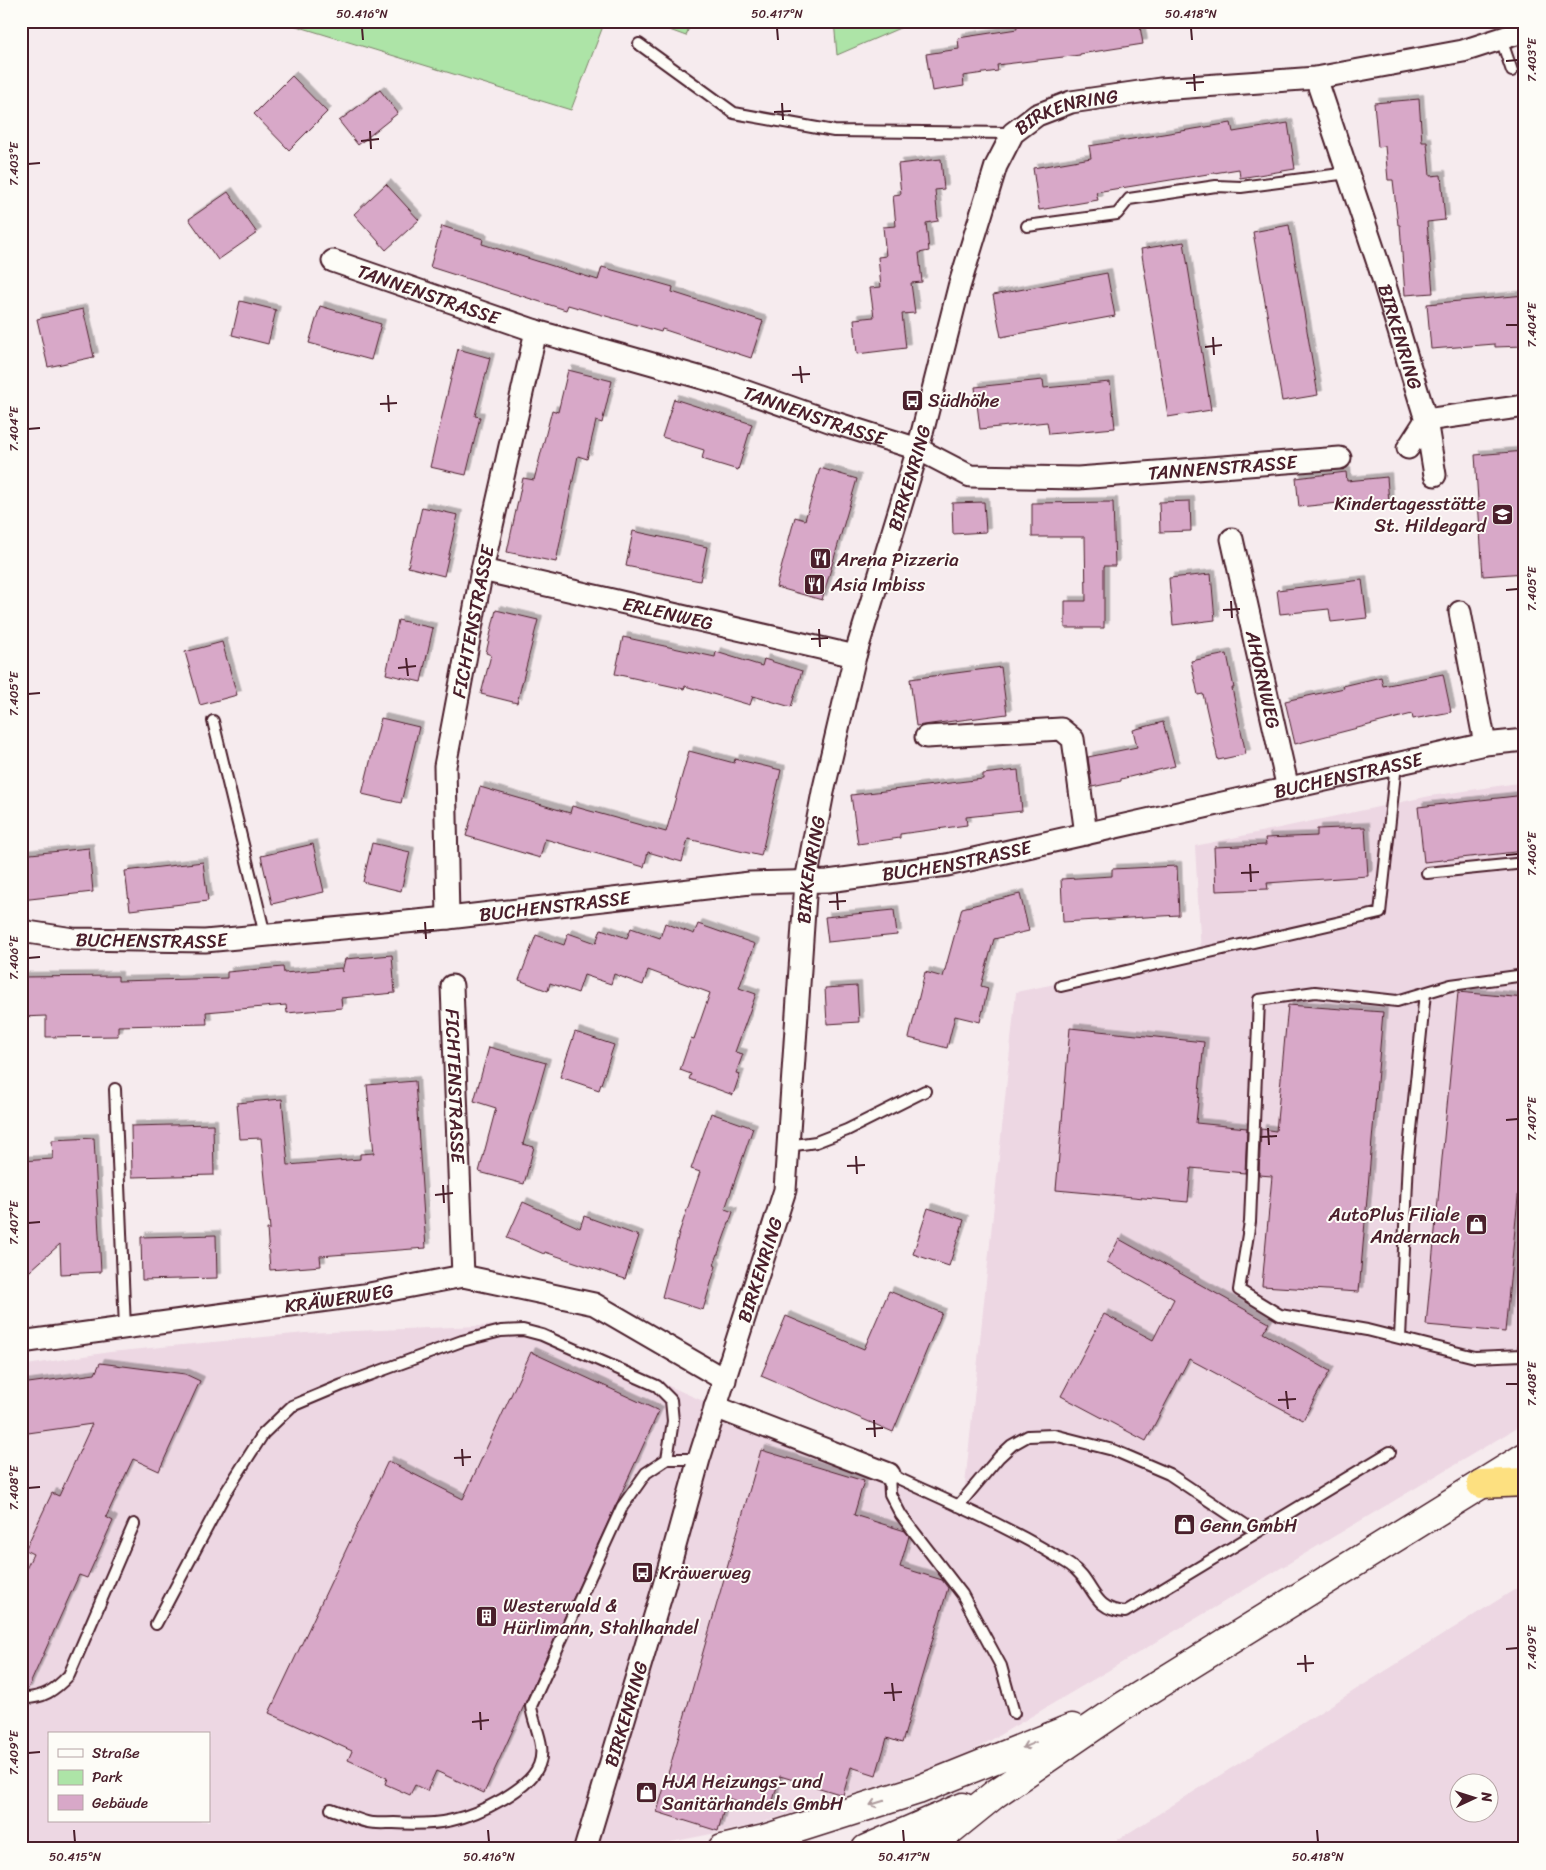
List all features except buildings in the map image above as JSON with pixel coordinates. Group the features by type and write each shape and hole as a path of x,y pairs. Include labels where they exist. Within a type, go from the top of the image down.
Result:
{"highway":[{"path":"1481,1484 1525,1482"}],"main road":[{"path":"927,1849 995,1794 1122,1707 1525,1456"},
{"path":"722,1849 764,1839 918,1790 1122,1707"},
{"path":"866,1849 995,1794"}],"street":[{"path":"1316,78 1463,51 1525,30"},
{"name":"BIRKENRING","path":"585,1849 715,1407 785,1190 806,881 824,792 855,656 918,449 959,287 996,166 1013,133 1037,115 1071,102 1160,88 1316,78 1380,269 1426,420 1435,476"},
{"name":"TANNENSTRASSE","path":"333,261 536,331 727,386 918,449 970,476 1078,478 1340,458"},
{"name":"FICHTENSTRASSE","path":"448,918 445,766 482,570 536,331"},
{"path":"1408,448 1426,420 1525,406"},
{"name":"AHORNWEG","path":"1232,539 1288,790"},
{"name":"ERLENWEG","path":"482,570 855,656"},
{"path":"1460,612 1485,744"},
{"path":"926,737 1061,729 1073,738 1086,834"},
{"name":"BUCHENSTRASSE","path":"21,931 73,939 205,941 448,918 750,883 828,881 947,865 1288,790 1485,744 1525,740"},
{"name":"FICHTENSTRASSE","path":"452,986 463,1276"},
{"name":"KRÄWERWEG","path":"21,1342 364,1295 463,1276 594,1304 724,1380"},
{"path":"715,1407 889,1474"}],"lane":[{"path":"1500,38 1512,71"},
{"path":"638,44 734,113 834,131 1013,133"},
{"path":"1027,226 1117,214 1129,199 1216,186 1241,187 1348,173"},
{"path":"213,721 265,935"},
{"path":"1061,986 1380,913 1396,764"},
{"path":"1427,873 1525,862"},
{"path":"1525,975 1451,985 1397,1001 1315,992 1260,1000 1250,1222 1239,1290 1280,1315 1368,1330 1475,1357 1523,1355 1525,1344"},
{"path":"1400,1338 1408,1159 1425,993"},
{"path":"115,1089 125,1328"},
{"path":"788,1146 816,1142 847,1130 925,1091"},
{"path":"156,1624 226,1492 263,1434 292,1406 342,1385 462,1341 502,1330 523,1330 542,1335 583,1352 657,1386 671,1400 673,1421 668,1459"},
{"path":"958,1506 999,1457 1012,1445 1028,1436 1054,1435 1113,1450 1169,1474 1256,1532"},
{"path":"1014,1713 1001,1666 962,1594 901,1515 890,1494 889,1474 1008,1528 1042,1547 1076,1569 1102,1606 1113,1611 1125,1612 1390,1452"},
{"path":"331,1809 367,1822 409,1824 449,1822 481,1812 515,1792 530,1779 539,1765 542,1750 539,1734 532,1718 531,1706 622,1507 646,1473 668,1459 699,1460"},
{"path":"21,1698 41,1695 56,1690 69,1675 134,1524"}],"shaded area":[{"path":"1525,782 1525,1423 956,1761 751,1826 636,1849 21,1849 21,1366 110,1352 305,1333 527,1324 962,1514 1016,992 1201,954 1195,846 1430,796"},
{"path":"1525,1583 1525,1849 1103,1849"}],"green space":[{"path":"280,21 605,21 571,110"},
{"path":"645,21 691,21 686,36"},
{"path":"834,21 916,21 837,55"}],"place":[{"name":"Südhöhe","path":"912,400"},
{"name":"Kindertagesstätte St. Hildegard","path":"1502,514"},
{"name":"Arena Pizzeria","path":"821,559"},
{"name":"Asia Imbiss","path":"815,584"},
{"name":"AutoPlus Filiale Andernach","path":"1476,1225"},
{"name":"Genn GmbH","path":"1184,1525"},
{"name":"Kräwerweg","path":"643,1572"},
{"name":"Westerwald & Hürlimann, Stahlhandel","path":"487,1616"},
{"name":"HJA Heizungs- und Sanitärhandels GmbH","path":"646,1792"}]}
